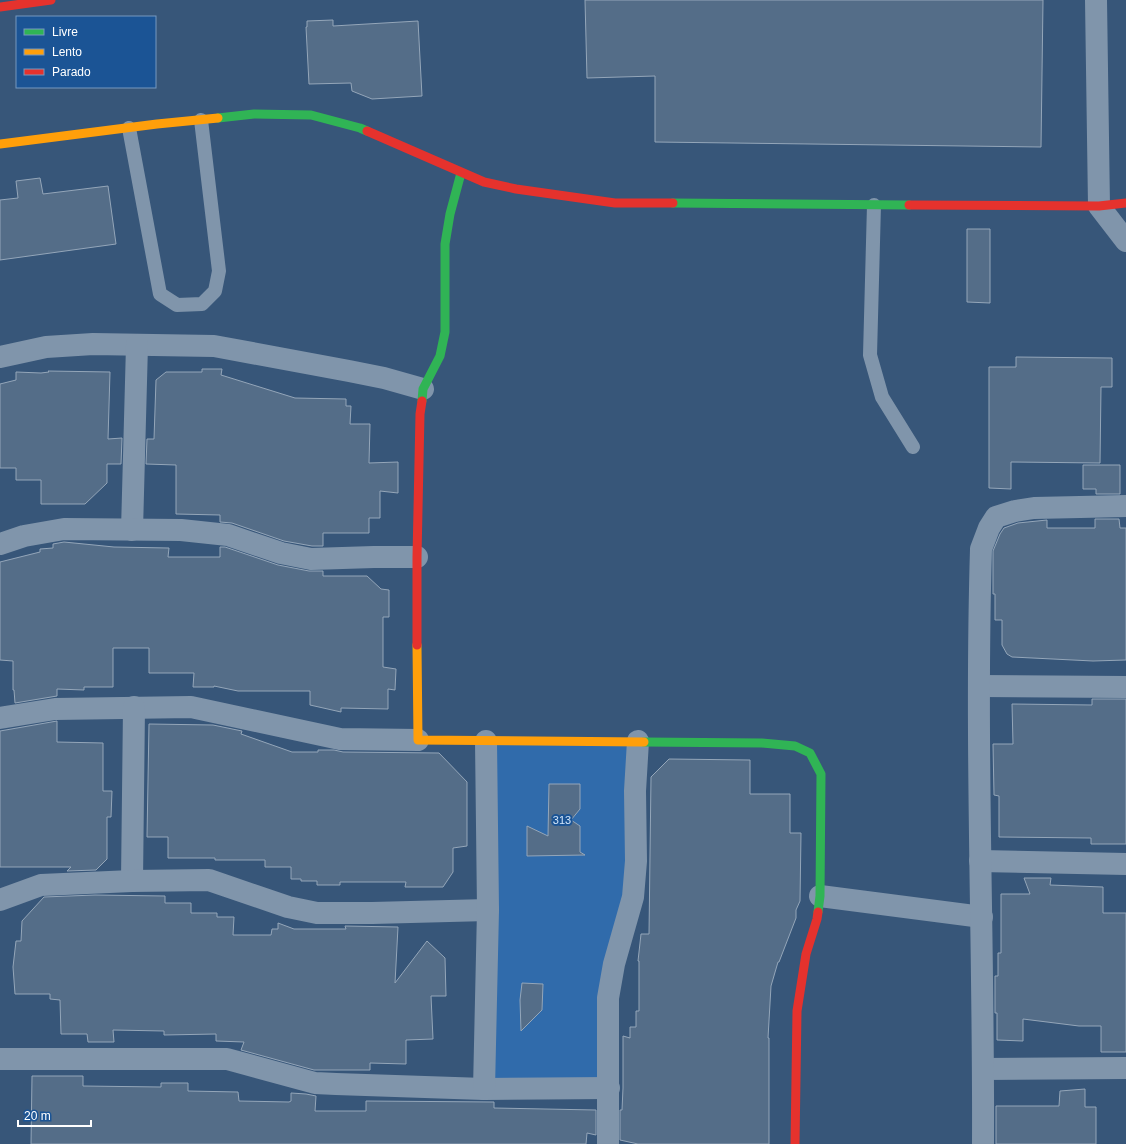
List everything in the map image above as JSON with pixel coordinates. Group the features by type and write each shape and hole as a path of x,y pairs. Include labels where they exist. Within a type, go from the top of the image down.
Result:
{"street":[{"path":"0,7 51,0"},
{"path":"1096,0 1099,206 1126,241"},
{"path":"0,144 254,114 311,115 360,128 484,182 516,189 615,203 1099,206 1126,203"},
{"path":"418,740 417,557 419,421 423,389 440,356 445,332 445,244 450,214 461,173"},
{"path":"0,357 46,347 93,344 214,346 349,370 423,389"},
{"path":"132,530 137,345"},
{"path":"983,1144 979,686 981,549 989,528 996,517 1015,511 1034,508 1126,506"},
{"path":"0,544 24,536 64,529 180,530 228,535 281,553 311,559 417,557"},
{"path":"979,686 1126,687"},
{"path":"0,718 55,710 191,707 340,739 762,743 795,746 804,749 810,753 821,774 820,896 817,919 806,954 797,1011 795,1144"},
{"path":"132,881 134,708"},
{"path":"484,1090 488,910 486,741"},
{"path":"608,1144 608,998 614,964 633,897 636,861 635,791 638,741"},
{"path":"980,861 1126,864"},
{"path":"0,900 42,885 132,881 209,880 288,907 317,913 488,910"},
{"path":"820,896 982,917"},
{"path":"0,1059 227,1059 315,1083 484,1090 609,1088"},
{"path":"983,1069 1126,1068"}],"lane":[{"path":"129,128 160,294 177,305 202,304 215,291 219,271 201,120"},
{"path":"874,205 870,354 882,397 913,447"}],"green space":[{"name":"313","path":"482,736 648,739 613,959 613,1098 476,1096"}],"building":[{"path":"585,0 1043,0 1041,147 655,142 655,76 587,78"},
{"path":"333,20 333,26 418,21 422,96 372,99 352,91 351,83 309,84 307,21"},
{"path":"40,178 43,194 108,186 116,244 0,260 0,200 18,198 16,181"},
{"path":"967,229 990,229 990,303 967,302"},
{"path":"1016,357 1112,358 1112,387 1101,387 1100,463 1011,462 1011,489 989,488 989,367 1016,367"},
{"path":"202,369 222,369 221,375 295,398 346,399 346,406 351,406 350,424 370,424 369,463 398,462 398,493 380,491 380,518 369,518 369,533 323,533 323,546 312,546 284,541 232,523 220,522 220,515 176,514 176,465 146,464 147,439 154,439 156,380 166,372 202,372"},
{"path":"48,371 110,372 108,439 122,438 121,464 107,464 107,483 85,504 41,504 41,480 16,480 16,468 0,468 0,384 16,380 16,372 41,373 49,372"},
{"path":"1083,465 1120,465 1120,494 1096,494 1096,489 1083,489"},
{"path":"1095,519 1119,519 1120,528 1126,528 1126,660 1093,661 1012,657 1007,654 1002,645 1002,620 995,620 995,594 993,594 993,551 1000,534 1004,528 1018,523 1047,520 1047,528 1095,528"},
{"path":"64,542 114,547 169,548 168,557 220,557 220,547 225,547 278,565 309,571 323,571 323,576 367,576 381,589 389,590 389,617 383,617 383,667 396,669 395,690 388,689 388,709 341,708 341,712 310,705 310,691 238,691 214,686 193,687 194,673 149,673 149,648 113,648 113,687 84,687 84,690 57,689 57,696 15,703 13,690 13,661 0,660 0,562 40,552 40,549 53,548 53,544"},
{"path":"1092,699 1126,699 1126,844 1091,844 1091,838 999,837 999,796 994,795 993,744 1013,744 1012,704 1092,705"},
{"path":"57,721 57,742 103,743 103,791 112,791 111,817 107,817 107,859 96,870 67,871 71,867 0,867 0,731"},
{"path":"149,724 213,725 242,731 241,734 292,752 318,752 318,750 334,750 343,752 439,753 467,782 467,846 453,848 453,872 443,887 405,887 406,882 340,882 340,885 317,885 317,881 301,881 301,879 291,879 291,867 265,867 265,860 168,858 168,837 147,837"},
{"path":"669,759 750,760 750,794 790,794 790,833 801,833 800,901 796,910 796,918 778,962 771,986 768,1038 769,1144 638,1144 620,1140 620,1110 622,1110 623,1088 623,1036 630,1038 630,1027 636,1027 636,1011 639,1011 638,961 641,934 649,934 651,777"},
{"path":"549,784 580,784 580,809 571,820 580,826 580,852 585,855 527,856 527,826 548,836"},
{"path":"1024,878 1051,878 1050,885 1103,887 1103,913 1126,913 1126,1052 1101,1052 1101,1026 1079,1026 1023,1019 1023,1041 997,1040 995,976 998,976 998,953 1001,953 1001,894 1030,894"},
{"path":"95,895 165,896 165,903 191,903 191,913 217,913 217,917 234,917 233,935 271,935 272,929 278,929 278,923 294,929 346,929 345,926 398,927 395,983 427,941 445,958 446,996 431,996 433,1039 406,1040 406,1064 370,1063 370,1070 314,1070 241,1050 244,1042 216,1041 216,1034 164,1035 164,1031 113,1030 114,1042 88,1042 87,1034 61,1034 60,1000 50,999 50,994 15,994 13,967 16,941 21,941 22,921 44,897"},
{"path":"522,983 543,984 542,1010 521,1031 520,1000"},
{"path":"32,1076 83,1076 83,1086 161,1087 161,1083 188,1083 188,1091 238,1092 239,1101 289,1102 291,1101 291,1093 306,1094 316,1096 315,1111 366,1111 366,1101 494,1102 494,1108 596,1110 596,1135 587,1133 586,1144 31,1144"},
{"path":"1085,1089 1085,1107 1096,1107 1096,1144 996,1144 996,1106 1059,1106 1060,1091"}],"traffic: fast":[{"path":"218,118 254,114 311,115 367,131"},
{"path":"422,401 423,389 440,356 445,332 445,244 450,214 461,173"},
{"path":"673,203 909,205"},
{"path":"644,742 762,743 795,746 810,753 821,774 820,896 818,912"}],"traffic: slow":[{"path":"0,144 157,124 218,118"},
{"path":"417,645 418,740 644,742"}],"traffic: jam":[{"path":"0,7 51,0"},
{"path":"367,131 484,182 516,189 615,203 673,203"},
{"path":"909,205 1099,206 1126,203"},
{"path":"417,645 417,557 420,414 422,401"},
{"path":"795,1144 797,1011 806,954 818,912"}]}
